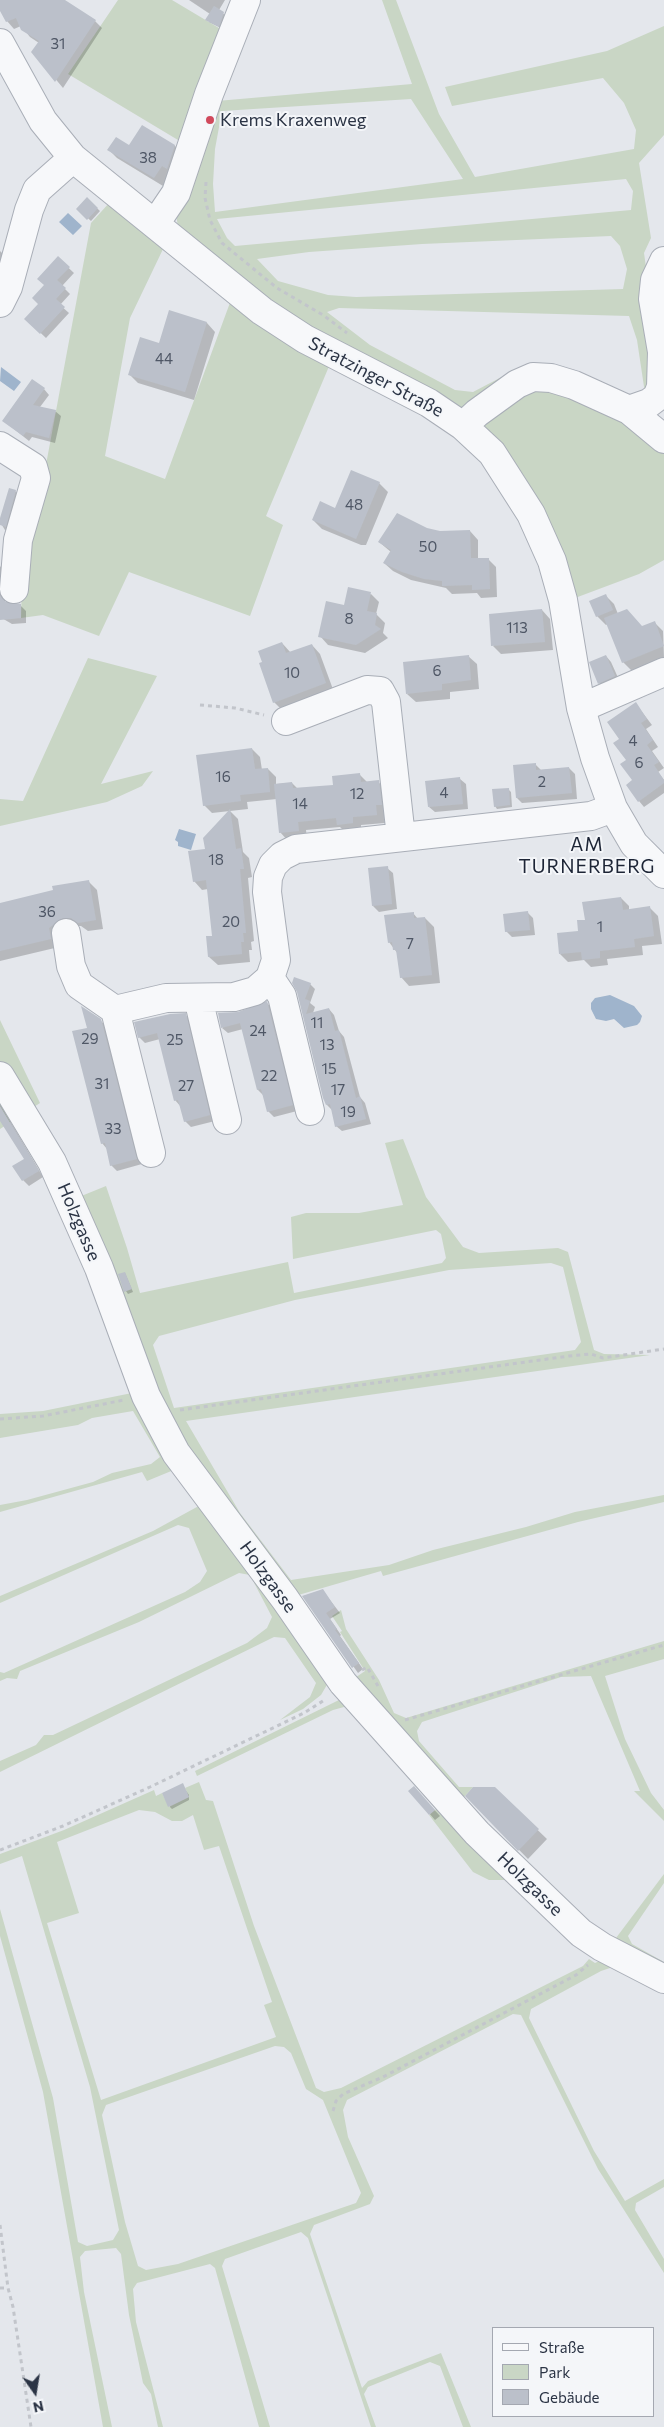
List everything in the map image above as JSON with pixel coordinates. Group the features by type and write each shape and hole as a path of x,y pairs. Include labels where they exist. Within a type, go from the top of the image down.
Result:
{"street":[{"path":"155,224 176,193 209,94 246,0"},
{"name":"Stratzinger Straße","path":"0,43 44,121 73,158 262,311 305,339 429,403 463,426 492,453 513,483 531,514 552,561 563,600 581,708 594,758 612,808 634,844 664,874"},
{"path":"0,303 8,286 29,210 37,190 73,158"},
{"path":"629,410 649,403 657,397 661,387 662,352 653,299 655,280 664,261"},
{"path":"463,426 477,413 517,384 533,377 551,378 574,385 629,410 664,439"},
{"path":"0,446 33,467 36,478 18,540 14,590"},
{"path":"581,708 664,672"},
{"path":"286,721 367,690 380,691 386,702 401,837"},
{"path":"115,1010 166,998 234,997 255,991 270,978 276,960 267,892 268,877 273,865 282,856 296,849 591,816 612,808"},
{"path":"66,933 70,966 79,985 115,1010 151,1153"},
{"path":"270,978 282,996 310,1111"},
{"path":"198,998 227,1120"},
{"name":"Holzgasse","path":"0,1076 52,1162 64,1187 99,1268 146,1396 176,1453 285,1599 343,1683 477,1834 581,1933 602,1947 664,1979"}],"path":[{"path":"206,181 206,198 210,220 222,243 277,288 323,315 354,337"},
{"path":"200,705 256,712 276,721 286,721"},
{"path":"162,1428 170,1412 177,1409 186,1410 569,1356 591,1354 603,1358 664,1348"},
{"path":"0,1419 44,1416 146,1396"},
{"path":"400,1721 664,1645"},
{"path":"367,1666 379,1688"},
{"path":"0,1850 63,1826 124,1799 304,1712 328,1697 343,1683"},
{"path":"333,2111 336,2101 343,2094 383,2077 576,1975 591,1962 602,1947"},
{"path":"0,2225 8,2288 13,2307 31,2427"},
{"path":"0,2288 8,2288"}],"green space":[{"path":"118,0 172,0 224,31 183,143 68,74"},
{"path":"382,0 396,0 439,114 475,177 634,149 636,130 624,103 603,78 452,106 445,87 607,51 664,26 664,135 639,163 651,238 644,253 658,353 646,400 637,340 629,316 339,308 327,312 370,345 455,390 473,392 515,370 462,410 268,303 178,228 176,213 217,101 412,84","holes":["411,99 463,179 215,212 213,184 215,149 222,111","626,179 633,191 631,210 235,246 227,238 217,219","611,236 620,246 627,269 623,289 356,297 328,295 278,281 257,259 309,252 422,244"]},
{"path":"110,202 164,247 130,318 105,456 165,479 231,300 330,364 266,516 283,525 250,616 129,572 99,636 43,615 21,618 23,541 45,470 91,223"},
{"path":"520,389 572,391 664,446 664,560 639,574 575,598 565,555 543,508 524,476 500,446 476,423"},
{"path":"88,658 157,676 101,784 153,771 142,786 107,802 0,826 0,799 23,801"},
{"path":"0,1020 40,1103 0,1129"},
{"path":"403,1139 426,1197 463,1247 479,1253 558,1248 568,1252 594,1350 604,1354 650,1355 186,1421 240,1513 291,1580 389,1565 433,1550 526,1527 575,1512 664,1495 664,1502 578,1522 383,1576 381,1571 288,1598 179,1450 74,1199 106,1186 140,1293 288,1262 294,1293 442,1263 446,1258 441,1234 436,1230 293,1259 291,1217 306,1213 359,1213 403,1205 385,1143","holes":["551,1263 563,1267 581,1342 575,1350 174,1408 153,1345 159,1336 295,1300 449,1270"]},
{"path":"132,1393 181,1467 147,1481 142,1472 0,1512 0,1505 27,1500 93,1482 112,1473 151,1464 160,1457 133,1411 92,1418 78,1425 0,1438 0,1414 43,1411"},
{"path":"206,1502 328,1683 321,1695 303,1709 280,1720 310,1697 316,1683 285,1638 274,1637 0,1772 0,1761 36,1745 44,1735 53,1735 247,1643 267,1628 272,1617 250,1575 239,1573 139,1622 20,1671 17,1679 7,1678 0,1681 0,1672 4,1673 185,1592 200,1582 207,1571 189,1528 178,1525 0,1603 0,1596 153,1531"},
{"path":"341,1610 346,1629 379,1680 394,1713 406,1718 664,1641 664,1659 605,1676 625,1739 651,1793 664,1810 664,1821 634,1791 640,1791 591,1676 561,1677 422,1722 417,1731 419,1741 459,1787 473,1787 463,1798 349,1682 365,1671 332,1616"},
{"path":"341,1699 350,1701 420,1781 415,1785 352,1710 344,1707 333,1710 197,1776 195,1771"},
{"path":"199,1782 206,1800 213,1801 254,1926 316,2088 324,2092 341,2088 583,1966 589,1959 595,1963 606,1958 616,1966 601,1971 531,2009 529,2018 594,2151 625,2201 664,2179 664,2187 636,2203 635,2210 664,2259 664,2273 598,2169 521,2015 513,2014 347,2100 343,2110 348,2137 374,2196 370,2204 314,2225 310,2234 362,2388 368,2381 441,2353 471,2427 463,2427 440,2366 430,2362 368,2387 364,2394 376,2427 371,2427 308,2238 301,2232 225,2259 222,2266 270,2427 259,2427 215,2268 210,2264 137,2283 133,2289 136,2322 163,2427 158,2427 151,2394 143,2383 129,2315 121,2254 116,2248 85,2251 80,2257 84,2292 112,2427 103,2427 43,2092 0,1936 0,1909 53,2098 78,2242 87,2246 113,2240 119,2230 90,2087 22,1856 0,1864 0,1854 64,1830 154,1790 156,1796 162,1793 169,1807 189,1797 185,1788","holes":["139,1810 155,1812 172,1821 182,1821 193,1815 204,1850 219,1846 272,2002 264,2005 276,2037 101,2100 47,1923 79,1913 57,1842","275,2046 284,2047 291,2053 306,2089 323,2100 361,2193 356,2203 178,2264 146,2270 138,2266 125,2222 102,2115 106,2105"]},
{"path":"441,1805 590,1951 506,1880 489,1880 473,1872 429,1815"},
{"path":"664,1874 664,1883 628,1936 632,1944 664,1962 664,1974 610,1946"}],"water":[{"path":"68,213 82,226 73,235 59,222"},
{"path":"1,367 21,382 14,391 0,381"},
{"path":"179,829 196,834 191,850 178,846 178,842 175,840"},
{"path":"610,995 634,1006 642,1016 637,1025 624,1028 614,1019 606,1021 596,1019 591,1009 591,1003 595,998"}],"building":[{"path":"0,0 65,0 96,20 55,82 31,52 39,41 21,30 16,18 6,22 0,11"},
{"path":"214,6 224,12 219,27 205,20"},
{"path":"142,125 175,145 167,169 162,166 154,178 107,150 116,137 129,145"},
{"path":"87,197 98,208 87,220 76,209"},
{"path":"58,256 70,267 57,280 66,288 56,299 65,307 40,334 24,319 38,304 32,298 44,285 37,279"},
{"path":"169,310 207,322 185,392 128,375 140,337 159,343"},
{"path":"32,379 45,388 33,405 56,410 49,438 26,432 23,436 2,421"},
{"path":"351,470 380,482 356,539 312,520 320,501 335,508"},
{"path":"9,488 16,490 6,527 0,525 0,518"},
{"path":"397,513 427,528 440,531 470,530 471,558 489,558 490,589 472,590 472,585 442,586 442,581 424,579 383,563 391,550 378,542"},
{"path":"348,587 371,592 367,611 377,613 375,625 381,629 356,645 318,637 326,601 344,605"},
{"path":"606,594 613,610 596,617 589,601"},
{"path":"0,596 6,602 21,604 21,618 0,620"},
{"path":"542,609 545,642 491,646 489,614"},
{"path":"627,609 642,626 655,621 664,646 622,663 604,618"},
{"path":"282,642 286,653 312,644 326,683 273,703 259,663 262,662 258,651"},
{"path":"469,655 471,680 442,684 442,690 406,694 403,662"},
{"path":"606,655 615,676 598,684 589,662"},
{"path":"636,702 647,719 641,723 653,740 647,745 659,762 654,765 664,780 664,783 638,802 626,785 632,780 620,764 626,760 613,743 619,739 607,722"},
{"path":"252,748 255,769 268,768 270,792 240,795 241,801 203,806 196,755"},
{"path":"536,763 536,770 569,767 572,793 516,798 513,765"},
{"path":"360,773 361,782 379,780 382,805 376,805 377,815 353,817 353,823 337,825 336,818 298,822 299,831 279,833 274,784 292,782 293,788 333,785 332,776"},
{"path":"460,777 463,804 428,807 425,781"},
{"path":"509,788 510,805 494,807 492,789"},
{"path":"230,809 236,849 241,848 244,869 240,869 246,933 243,933 244,942 241,942 242,954 208,957 206,936 212,936 206,880 193,882 188,851 205,849 203,838"},
{"path":"388,866 392,904 372,906 368,868"},
{"path":"89,880 96,920 78,923 71,918 63,918 49,928 51,939 0,951 0,903 53,890 52,886"},
{"path":"621,897 623,910 650,906 654,936 634,939 635,947 600,951 600,958 582,960 581,952 559,954 557,933 578,931 577,920 585,920 582,902"},
{"path":"528,911 530,930 505,932 503,914"},
{"path":"414,912 414,918 425,917 432,975 400,978 396,950 393,950 392,942 388,943 384,915"},
{"path":"294,977 311,983 305,999 310,1001 306,1014 329,1008 335,1031 339,1030 356,1098 360,1096 366,1119 335,1127 330,1104 326,1105 323,1098 297,992 292,983"},
{"path":"267,1001 293,1105 267,1112 261,1089 257,1090 240,1023 221,1028 218,1013 238,1012"},
{"path":"81,1006 101,1019 137,1159 110,1166 105,1143 101,1144 72,1031 87,1028"},
{"path":"186,1013 210,1115 184,1122 178,1100 174,1101 157,1033 138,1038 134,1022 170,1014"},
{"path":"0,1106 39,1171 22,1181 12,1166 24,1159 0,1121"},
{"path":"125,1272 132,1289 124,1292 118,1274"},
{"path":"323,1589 335,1607 326,1613 337,1629 335,1630 359,1663 352,1668 302,1596"},
{"path":"183,1783 189,1797 168,1807 162,1793"},
{"path":"414,1786 435,1810 429,1815 408,1791"},
{"path":"473,1787 495,1787 539,1829 518,1851 465,1796"}],"place":[{"name":"Krems Kraxenweg","path":"210,120"}],"district":[{"name":"AM TURNERBERG","path":"587,856"}]}
